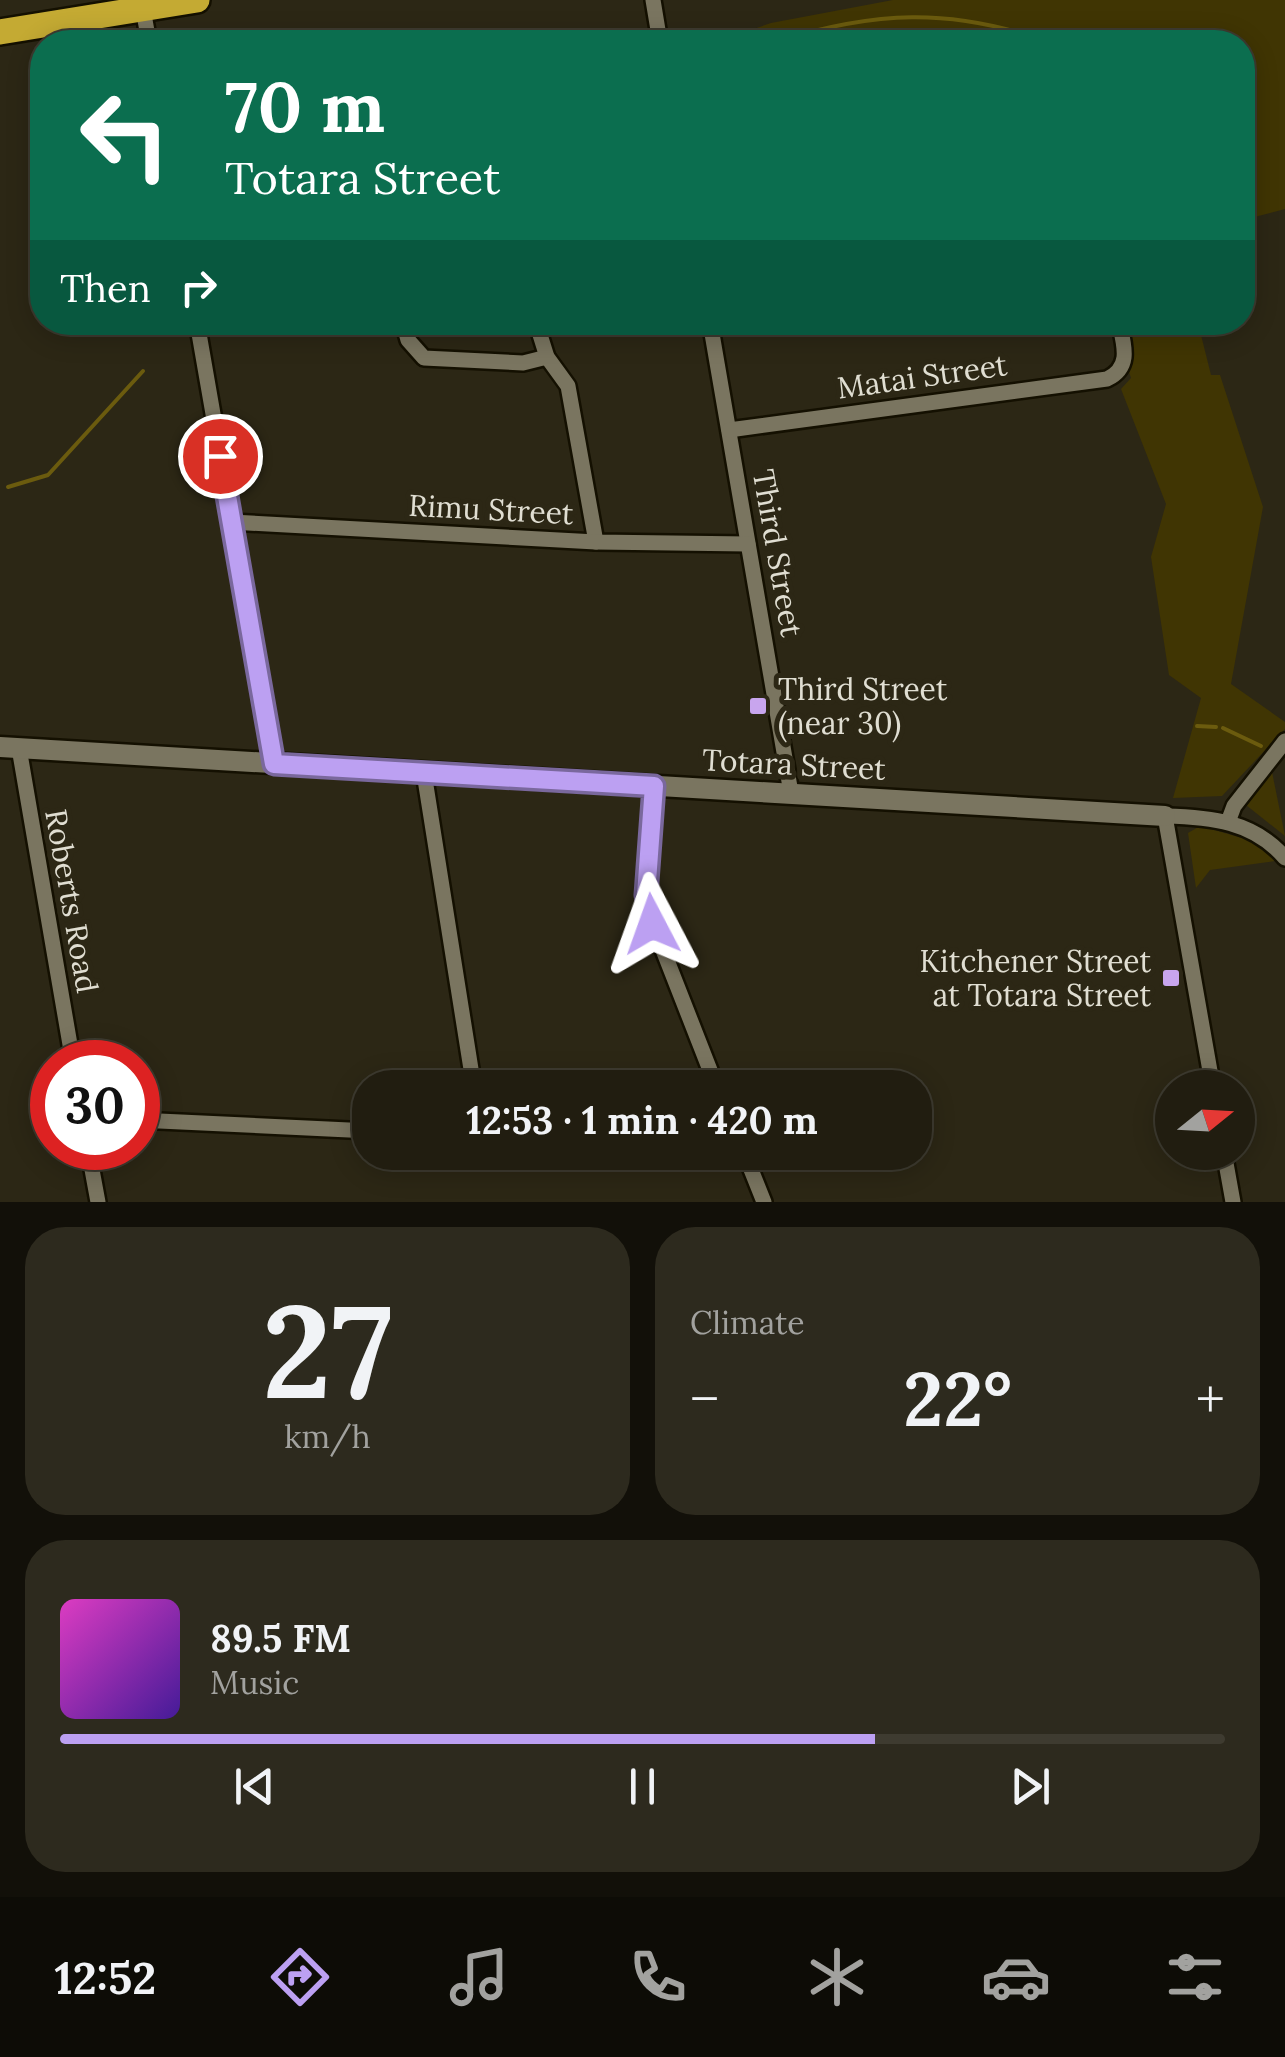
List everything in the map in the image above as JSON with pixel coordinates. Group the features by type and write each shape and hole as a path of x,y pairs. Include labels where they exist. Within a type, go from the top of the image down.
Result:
{"highway":[{"path":"0,32 197,0"}],"street":[{"path":"653,0 658,30"},
{"path":"143,10 146,30"},
{"path":"199,335 274,764"},
{"path":"408,335 415,352 424,358 522,363 547,357"},
{"path":"540,335 547,357 568,386 596,542"},
{"name":"Third Street","path":"712,335 791,794"},
{"name":"Matai Street","path":"729,430 1107,379 1120,370 1125,358 1121,335"},
{"name":"Rimu Street","path":"232,522 596,542 748,544"},
{"path":"1228,822 1234,806 1285,741"},
{"name":"Totara Street","path":"10,748 1165,816"},
{"name":"Roberts Road","path":"10,748 69,1040"},
{"path":"424,773 471,1070"},
{"path":"654,786 647,909 710,1070"},
{"path":"1210,1070 1165,816 1228,822 1269,841 1285,858"},
{"path":"160,1121 352,1130"},
{"path":"92,1170 98,1202"},
{"path":"751,1170 764,1202"},
{"path":"1227,1170 1233,1202"}],"shaded area":[{"path":"893,0 1285,0 1285,209 1255,217 1255,30 751,30"},
{"path":"1126,335 1201,335 1211,375 1220,375 1263,507 1231,684 1285,722 1285,729 1222,796 1173,798 1201,698 1169,675 1151,557 1166,504 1121,389 1131,378 1125,359"},
{"path":"1272,772 1285,836 1246,805"},
{"path":"1200,826 1253,841 1275,861 1210,870 1196,888 1188,833"}],"waterway":[{"path":"820,30 912,17 945,18 1009,30"},
{"path":"8,487 48,475 143,371"},
{"path":"1197,726 1216,727"},
{"path":"1223,728 1261,746"}],"place":[{"name":"Third Street (near 30)","path":"758,706"},
{"name":"Kitchener Street at Totara Street","path":"1171,978"}],"route":[{"path":"220,456 274,764 654,786 646,895 652,924"}]}
